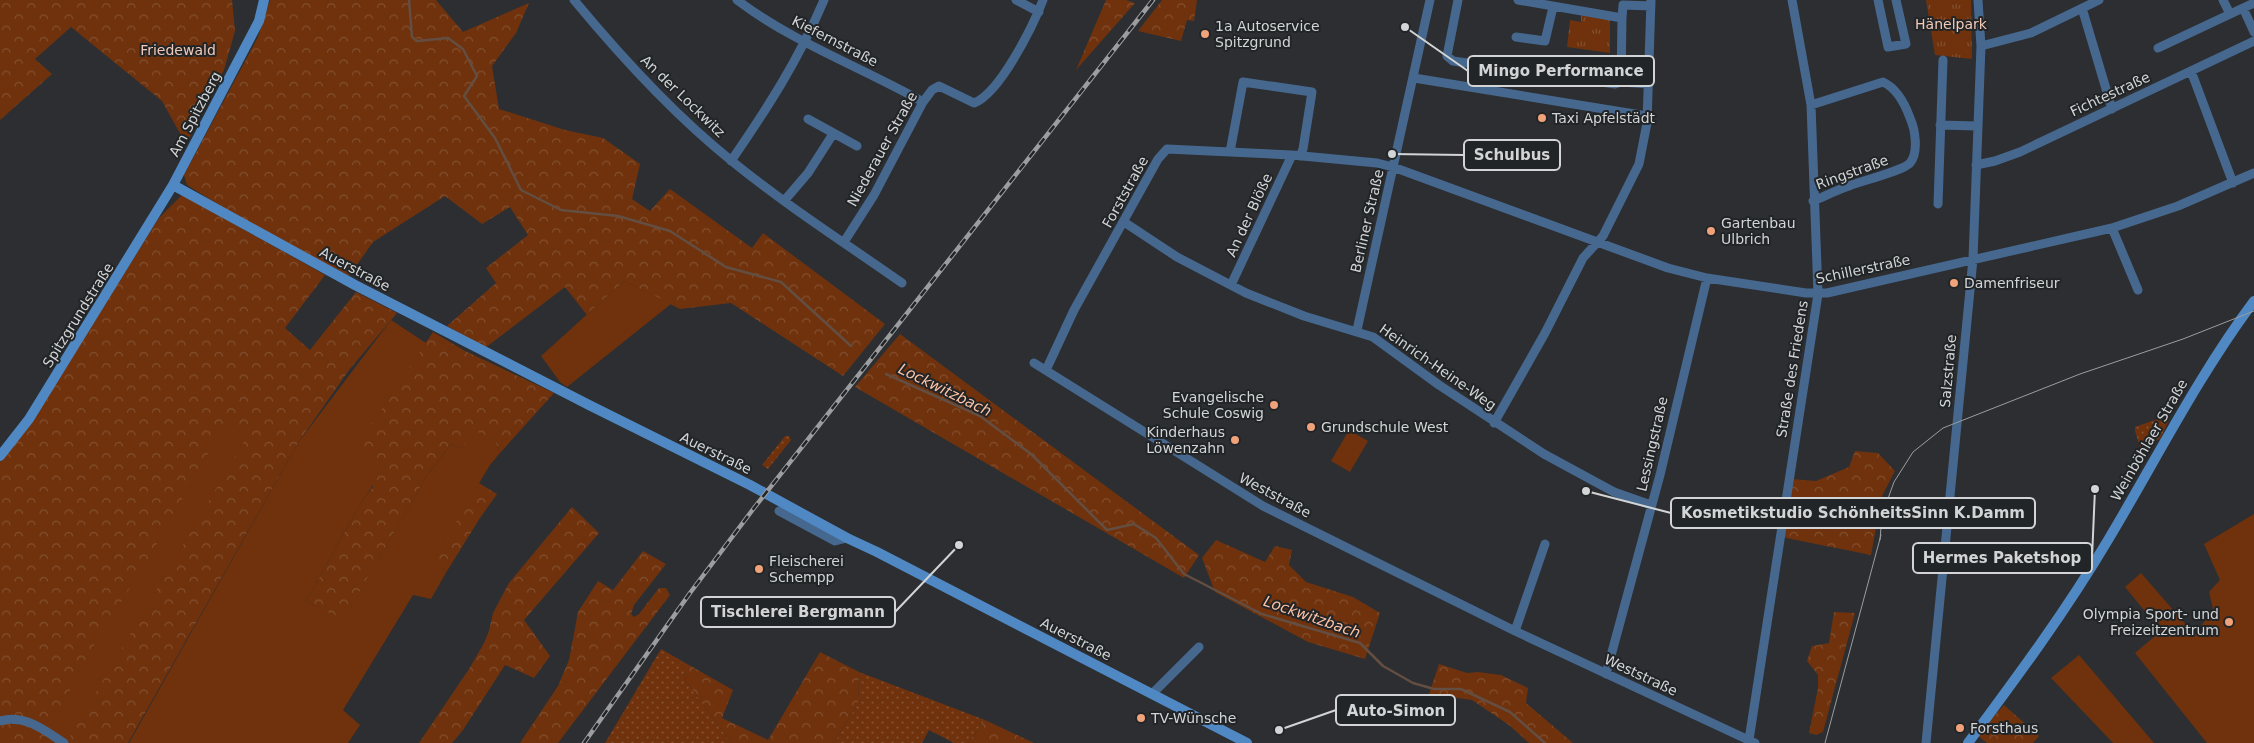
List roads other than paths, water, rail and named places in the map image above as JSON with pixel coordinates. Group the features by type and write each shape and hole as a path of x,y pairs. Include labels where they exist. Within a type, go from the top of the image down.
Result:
{"street":[{"name":"Am Spitzberg","path":"173,185 259,21 264,0"},
{"name":"An der Lockwitz","path":"574,0 635,70 731,161 784,201 902,283"},
{"name":"Kiefernstraße","path":"737,0 765,21 805,43 923,102"},
{"path":"731,161 770,104 805,43 824,0"},
{"path":"1016,0 1039,12"},
{"name":"Niederauer Straße","path":"844,242 874,195 923,102 932,90 939,86 974,103 983,99 1009,66 1039,12 1043,0"},
{"name":"Berliner Straße","path":"1357,330 1430,0"},
{"path":"1458,0 1447,56 1453,61 1615,84 1621,82 1649,84"},
{"path":"1518,0 1622,18"},
{"name":"Straße des Friedens","path":"1752,742 1818,294 1813,201 1811,106 1792,0"},
{"path":"1878,0 1888,47 1906,44 1896,0"},
{"name":"Salzstraße","path":"1926,743 1973,259 1981,46 1978,0"},
{"path":"1981,46 2031,33 2099,0"},
{"path":"2223,0 2230,14"},
{"path":"1494,423 1545,333 1583,258 1603,236 1639,164 1647,116 1651,3 1623,5 1621,82"},
{"path":"2158,48 2254,3"},
{"path":"1516,37 1545,41 1553,7"},
{"path":"2082,8 2112,109"},
{"path":"2243,8 2254,32"},
{"name":"Fichtestraße","path":"1976,165 2020,152 2254,41"},
{"path":"1938,204 1943,60"},
{"path":"2190,71 2233,183"},
{"path":"1414,78 1647,116"},
{"name":"An der Blöße","path":"1230,152 1244,82 1312,92 1303,149 1296,156 1231,286"},
{"name":"Ringstraße","path":"1811,106 1883,82 1892,88 1907,110 1913,126 1915,146 1913,157 1904,167 1848,186 1813,201"},
{"path":"808,119 857,146"},
{"path":"1940,125 1977,126"},
{"path":"784,201 808,173 833,134"},
{"name":"Forststraße","path":"1046,370 1074,310 1158,159 1167,149 1296,156 1377,163 1393,167"},
{"name":"Schillerstraße","path":"1393,167 1668,268 1707,278 1818,294 2112,228 2178,206 2254,173"},
{"name":"Spitzgrundstraße","path":"0,456 29,420 173,185"},
{"name":"Auerstraße","path":"173,185 355,285 750,485 847,538 1247,743"},
{"name":"Heinrich-Heine-Weg","path":"1124,222 1177,257 1231,286 1304,316 1357,330 1373,337 1494,423 1594,482 1622,496 1651,505"},
{"path":"2112,228 2138,290"},
{"name":"Lessingstraße","path":"1606,674 1651,505 1707,278"},
{"name":"Weinböhlaer Straße","path":"1968,743 2067,606 2109,539 2210,364 2254,301"},
{"name":"Weststraße","path":"1034,363 1263,506 1515,631 1752,742"},
{"path":"779,511 835,541 847,538"},
{"path":"1515,631 1545,544"},
{"path":"1152,694 1199,647"},
{"path":"0,721 11,718 29,721 64,743"}],"waterway":[{"name":"Lockwitzbach","path":"409,0 412,37 417,41 448,38 463,49 477,76 464,96 495,138 521,190 561,210 618,216 670,231 726,267 781,282 851,346"},
{"name":"Lockwitzbach","path":"886,374 980,416 1031,454 1107,530 1134,524 1156,538 1184,574 1262,614 1360,643 1383,666 1413,683 1434,689 1461,689 1510,712 1545,743"}],"tram line":[{"path":"1880,540 1882,515 1894,482 1913,452 1943,428 2080,374 2183,339 2254,311"},
{"path":"1825,743 1881,535"}],"railway":[{"path":"584,743 690,593 754,508 1153,0"}],"place":[{"name":"Mingo Performance","path":"1405,27"},
{"name":"1a Autoservice Spitzgrund","path":"1205,34"},
{"name":"Taxi Apfelstädt","path":"1542,118"},
{"name":"Schulbus","path":"1392,154"},
{"name":"Gartenbau Ulbrich","path":"1711,231"},
{"name":"Damenfriseur","path":"1954,283"},
{"name":"Evangelische Schule Coswig","path":"1274,405"},
{"name":"Grundschule West","path":"1311,427"},
{"name":"Kinderhaus Löwenzahn","path":"1235,440"},
{"name":"Hermes Paketshop","path":"2095,489"},
{"name":"Kosmetikstudio SchönheitsSinn K.Damm","path":"1586,491"},
{"name":"Tischlerei Bergmann","path":"959,545"},
{"name":"Fleischerei Schempp","path":"759,569"},
{"name":"Olympia Sport- und Freizeitzentrum","path":"2229,622"},
{"name":"TV-Wünsche","path":"1141,718"},
{"name":"Forsthaus","path":"1960,728"},
{"name":"Auto-Simon","path":"1279,730"}],"park label":[{"name":"Hänelpark","path":"1951,24"},
{"name":"Friedewald","path":"178,50"}]}
